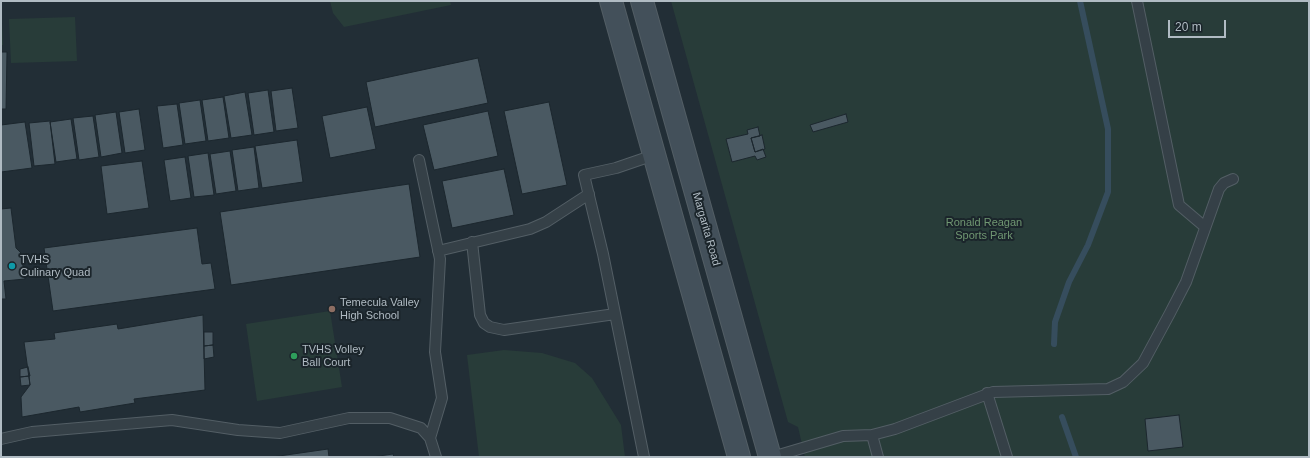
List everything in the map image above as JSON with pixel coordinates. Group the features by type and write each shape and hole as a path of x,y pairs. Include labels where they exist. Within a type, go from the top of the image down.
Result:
{"main road":[{"path":"611,1 739,457"},
{"name":"Margarita Road","path":"642,1 771,457"}],"lane":[{"path":"1137,1 1179,205 1205,227"},
{"path":"644,457 615,314 584,175 616,168 654,155"},
{"path":"420,160 440,259 435,352 442,398 430,438"},
{"path":"771,457 844,436 872,435 895,429 987,393 1010,391 1108,389 1123,382 1143,364 1186,282 1219,189 1224,183 1233,179"},
{"path":"438,251 530,229 546,222 589,194"},
{"path":"472,242 480,315 484,323 490,327 504,330 615,314"},
{"path":"987,393 1007,457"},
{"path":"1,439 32,432 172,420 238,430 280,433 349,418 390,418 420,428 430,438 436,457"},
{"path":"872,435 878,457"}],"green space":[{"path":"1,1 3,45 1,45"},
{"path":"330,1 450,1 451,5 344,27 333,13"},
{"name":"Ronald Reagan Sports Park","path":"671,1 1309,1 1309,457 805,457 798,427 788,422"},
{"path":"75,17 77,61 11,63 9,19"},
{"name":"TVHS Volley Ball Court","path":"330,311 342,387 257,401 246,324"},
{"path":"504,350 542,353 575,363 592,378 621,425 625,457 479,457 467,355"}],"building":[{"path":"1,52 7,52 6,109 1,109"},
{"path":"478,58 488,103 375,127 366,82"},
{"path":"292,88 298,128 276,131 271,91"},
{"path":"268,90 274,132 254,135 248,93"},
{"path":"245,92 252,135 231,138 224,96"},
{"path":"223,97 229,138 208,141 202,100"},
{"path":"200,100 206,141 185,144 179,103"},
{"path":"549,102 567,185 522,194 504,111"},
{"path":"177,104 183,145 163,148 157,106"},
{"path":"367,107 376,149 330,158 322,116"},
{"path":"139,109 145,150 125,153 119,112"},
{"path":"488,111 498,156 434,170 423,125"},
{"path":"116,112 122,153 101,157 95,115"},
{"path":"846,114 848,122 813,132 810,125"},
{"path":"93,116 99,157 79,160 73,118"},
{"path":"71,119 77,159 56,162 50,122"},
{"path":"50,121 55,164 34,166 29,123"},
{"path":"25,122 32,168 1,172 1,125"},
{"path":"758,127 760,136 751,138 755,152 763,149 766,157 757,160 755,156 732,162 726,139 748,134 747,130"},
{"path":"762,135 765,149 755,152 751,138"},
{"path":"297,140 303,182 262,188 255,146"},
{"path":"254,147 259,188 238,191 232,150"},
{"path":"230,151 236,191 216,194 210,154"},
{"path":"208,153 214,195 194,197 188,156"},
{"path":"185,157 191,198 170,201 164,160"},
{"path":"142,161 149,208 107,214 101,166"},
{"path":"504,169 514,215 452,228 442,181"},
{"path":"409,184 420,257 231,285 220,212"},
{"name":"TVHS Culinary Quad","path":"11,208 16,248 21,253 25,279 4,281 6,299 1,299 1,209"},
{"path":"197,228 202,264 211,263 215,289 53,311 44,248"},
{"path":"203,315 205,390 134,399 135,403 80,412 79,407 22,417 21,397 30,385 24,342 55,339 54,333 117,324 118,329"},
{"path":"204,332 213,332 213,345 204,346"},
{"path":"213,345 214,357 204,359 204,346"},
{"path":"28,367 30,376 20,377 20,369"},
{"path":"29,376 30,385 21,386 20,377"},
{"path":"1179,415 1183,447 1148,451 1145,419"},
{"path":"328,449 329,457 272,457"},
{"path":"393,454 394,457 372,457"}],"waterway":[{"path":"1054,344 1055,322 1069,282 1088,245 1108,192 1108,129 1080,1"},
{"path":"1062,417 1076,457"}],"place":[{"name":"TVHS Culinary Quad","path":"12,266"},
{"name":"Temecula Valley High School","path":"332,309"},
{"name":"TVHS Volley Ball Court","path":"294,356"}]}
